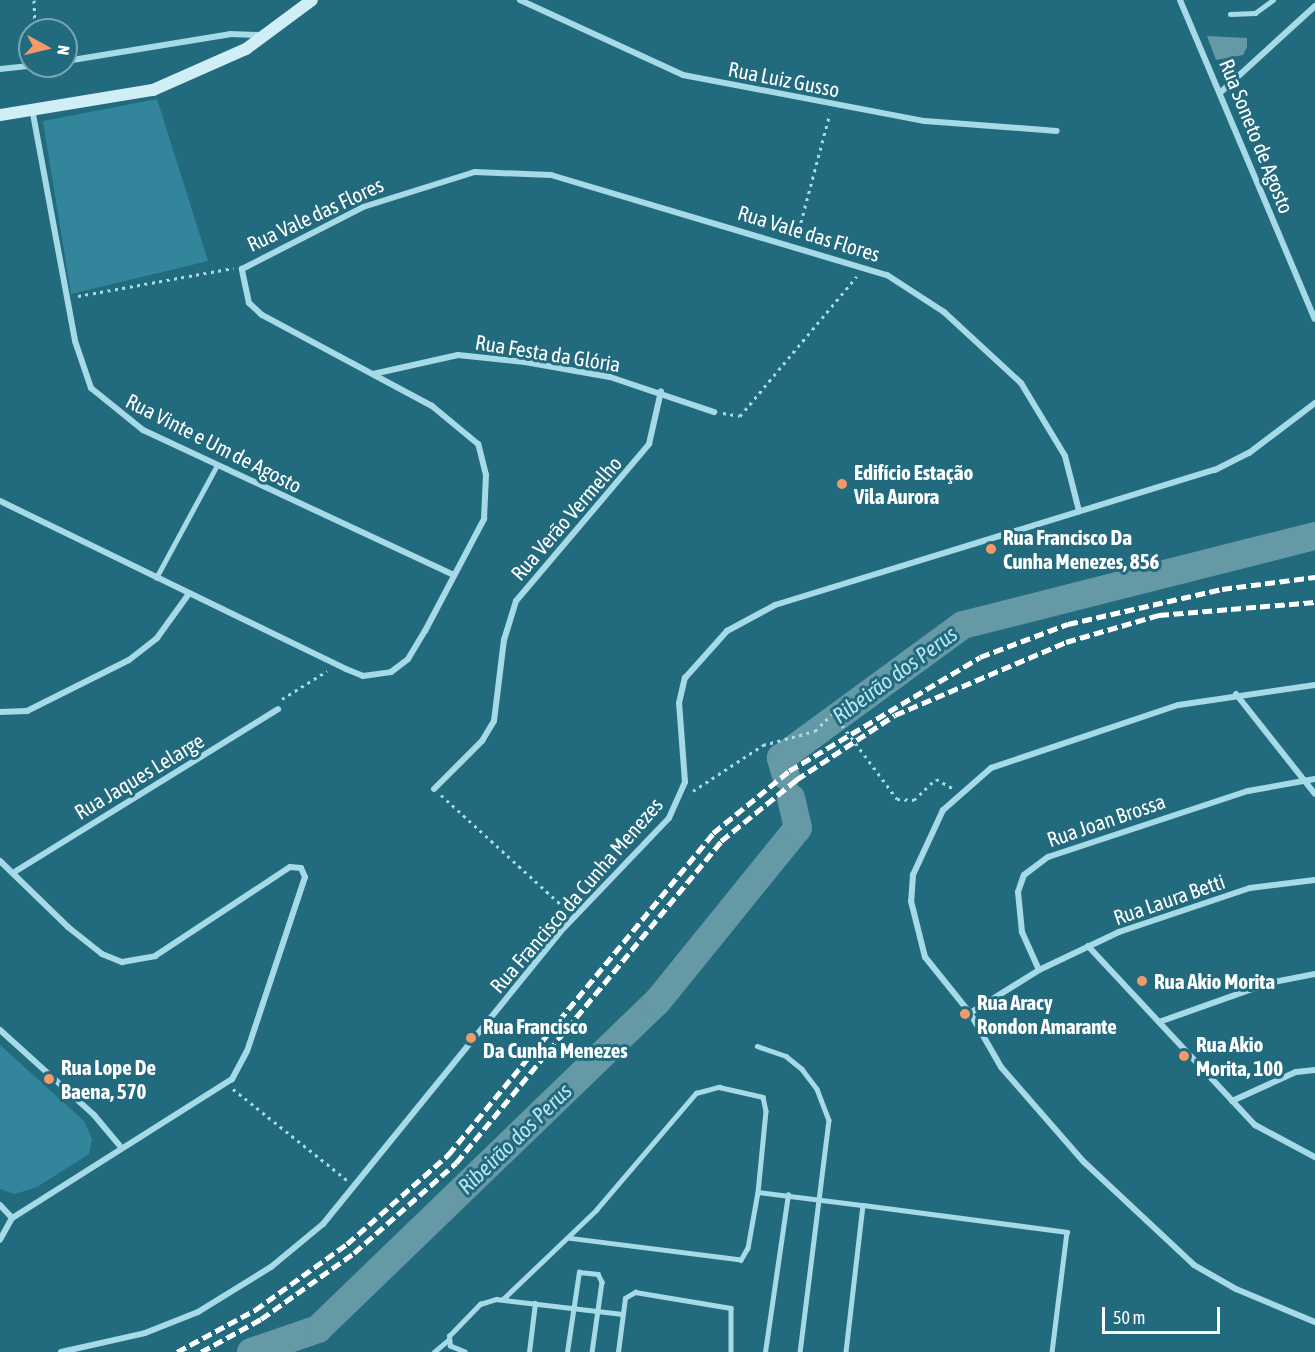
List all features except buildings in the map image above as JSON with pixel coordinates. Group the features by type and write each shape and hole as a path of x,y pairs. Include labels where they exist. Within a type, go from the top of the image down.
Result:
{"main road":[{"path":"0,115 33,114 153,90 226,60 260,34 312,0"}],"street":[{"name":"Rua Luiz Gusso","path":"520,0 667,70 832,106 965,126 1057,131"},
{"name":"Rua Soneto de Agosto","path":"1180,0 1222,91 1232,127 1315,319"},
{"path":"1222,91 1315,6"},
{"path":"78,59 230,34 260,34"},
{"path":"0,69 18,67"},
{"name":"Rua Vinte e Um de Agosto","path":"33,114 67,298 91,388 127,420 217,465 454,575"},
{"name":"Rua Vale das Flores","path":"0,501 188,595 336,665 381,676 408,659 484,519 486,475 478,444 457,422 374,374 262,315 249,303 242,269 363,207 475,172 551,175 866,266 944,312 1003,362 1065,456 1079,511"},
{"name":"Rua Festa da Glória","path":"374,374 458,355 556,366 661,392 714,412"},
{"name":"Rua Verão Vermelho","path":"434,789 482,741 494,721 504,640 516,601 649,444 661,392"},
{"name":"Rua Francisco da Cunha Menezes","path":"61,1352 145,1333 207,1306 301,1245 355,1186 575,917 681,798 679,703 685,678 702,656 750,614 1215,470 1315,403"},
{"path":"0,712 27,711 129,660 157,638 188,595"},
{"path":"1315,685 1236,694 1178,705 991,768 957,794 926,838 911,902 925,957 970,1013 1001,1067 1084,1162 1194,1265 1236,1289 1315,1322"},
{"path":"1236,694 1300,779 1315,794"},
{"name":"Rua Jaques Lelarge","path":"16,871 278,709"},
{"name":"Rua Joan Brossa","path":"1039,970 1022,932 1018,892 1024,875 1038,864 1189,809 1300,779 1315,779"},
{"path":"0,861 16,871 68,927 102,954 134,962 155,956 281,872 301,868 305,877 247,1051 227,1084 120,1146 12,1218 0,1240"},
{"name":"Rua Laura Betti","path":"1039,970 1088,946 1250,888 1315,880"},
{"path":"1088,946 1255,1125 1315,1157"},
{"path":"970,1013 1039,970"},
{"path":"1159,1023 1269,983 1315,974"},
{"path":"0,1030 94,1115 120,1146"},
{"path":"1232,1101 1296,1072 1315,1070"},
{"path":"0,1204 12,1218"}],"lane":[{"path":"1230,14 1255,13 1273,0"},
{"path":"156,578 217,465"},
{"path":"757,1046 786,1056 818,1089 830,1120 800,1352"},
{"path":"503,1299 568,1238 707,1087 755,1092 766,1102 758,1192 748,1248 741,1260 568,1238"},
{"path":"758,1192 1067,1232 1053,1352"},
{"path":"765,1352 788,1195"},
{"path":"846,1352 863,1204"},
{"path":"567,1352 577,1274 598,1274 598,1311 592,1352"},
{"path":"618,1352 624,1298 634,1292 725,1305 734,1313 731,1352"},
{"path":"434,1352 480,1304 503,1299 622,1314"},
{"path":"529,1352 535,1303"},
{"path":"447,1341 465,1352"}],"path":[{"path":"34,0 35,18"},
{"path":"795,245 832,106"},
{"path":"714,412 740,417 866,266"},
{"path":"67,298 222,267 242,269"},
{"path":"278,709 276,704 336,665"},
{"path":"681,798 763,745 815,731 833,713 897,798 914,800 936,779 944,780 957,794"},
{"path":"434,789 575,917"},
{"path":"227,1084 355,1186"}],"shaded area":[{"path":"1207,36 1247,38 1247,47 1243,55 1216,60"},
{"path":"157,99 208,261 71,294 43,121"},
{"path":"0,1045 84,1121 92,1139 89,1154 37,1187 15,1194 0,1189"}],"waterway":[{"name":"Ribeirão dos Perus","path":"786,776 781,758 963,625 1315,536"},
{"name":"Ribeirão dos Perus","path":"251,1352 318,1329 657,1002 798,828 791,798"}],"railway":[{"path":"177,1352 255,1310 347,1244 448,1155 713,833 789,771 980,657 1068,624 1222,589 1315,577"},
{"path":"201,1352 261,1319 354,1253 456,1163 721,841 796,780 895,715 1066,642 1159,615 1315,602"}],"place":[{"name":"Edifício Estação Vila Aurora","path":"842,484"},
{"name":"Rua Francisco Da Cunha Menezes, 856","path":"991,549"},
{"name":"Rua Akio Morita","path":"1142,981"},
{"name":"Rua Aracy Rondon Amarante","path":"965,1014"},
{"name":"Rua Francisco Da Cunha Menezes","path":"471,1038"},
{"name":"Rua Akio Morita, 100","path":"1184,1056"},
{"name":"Rua Lope De Baena, 570","path":"49,1079"}]}
